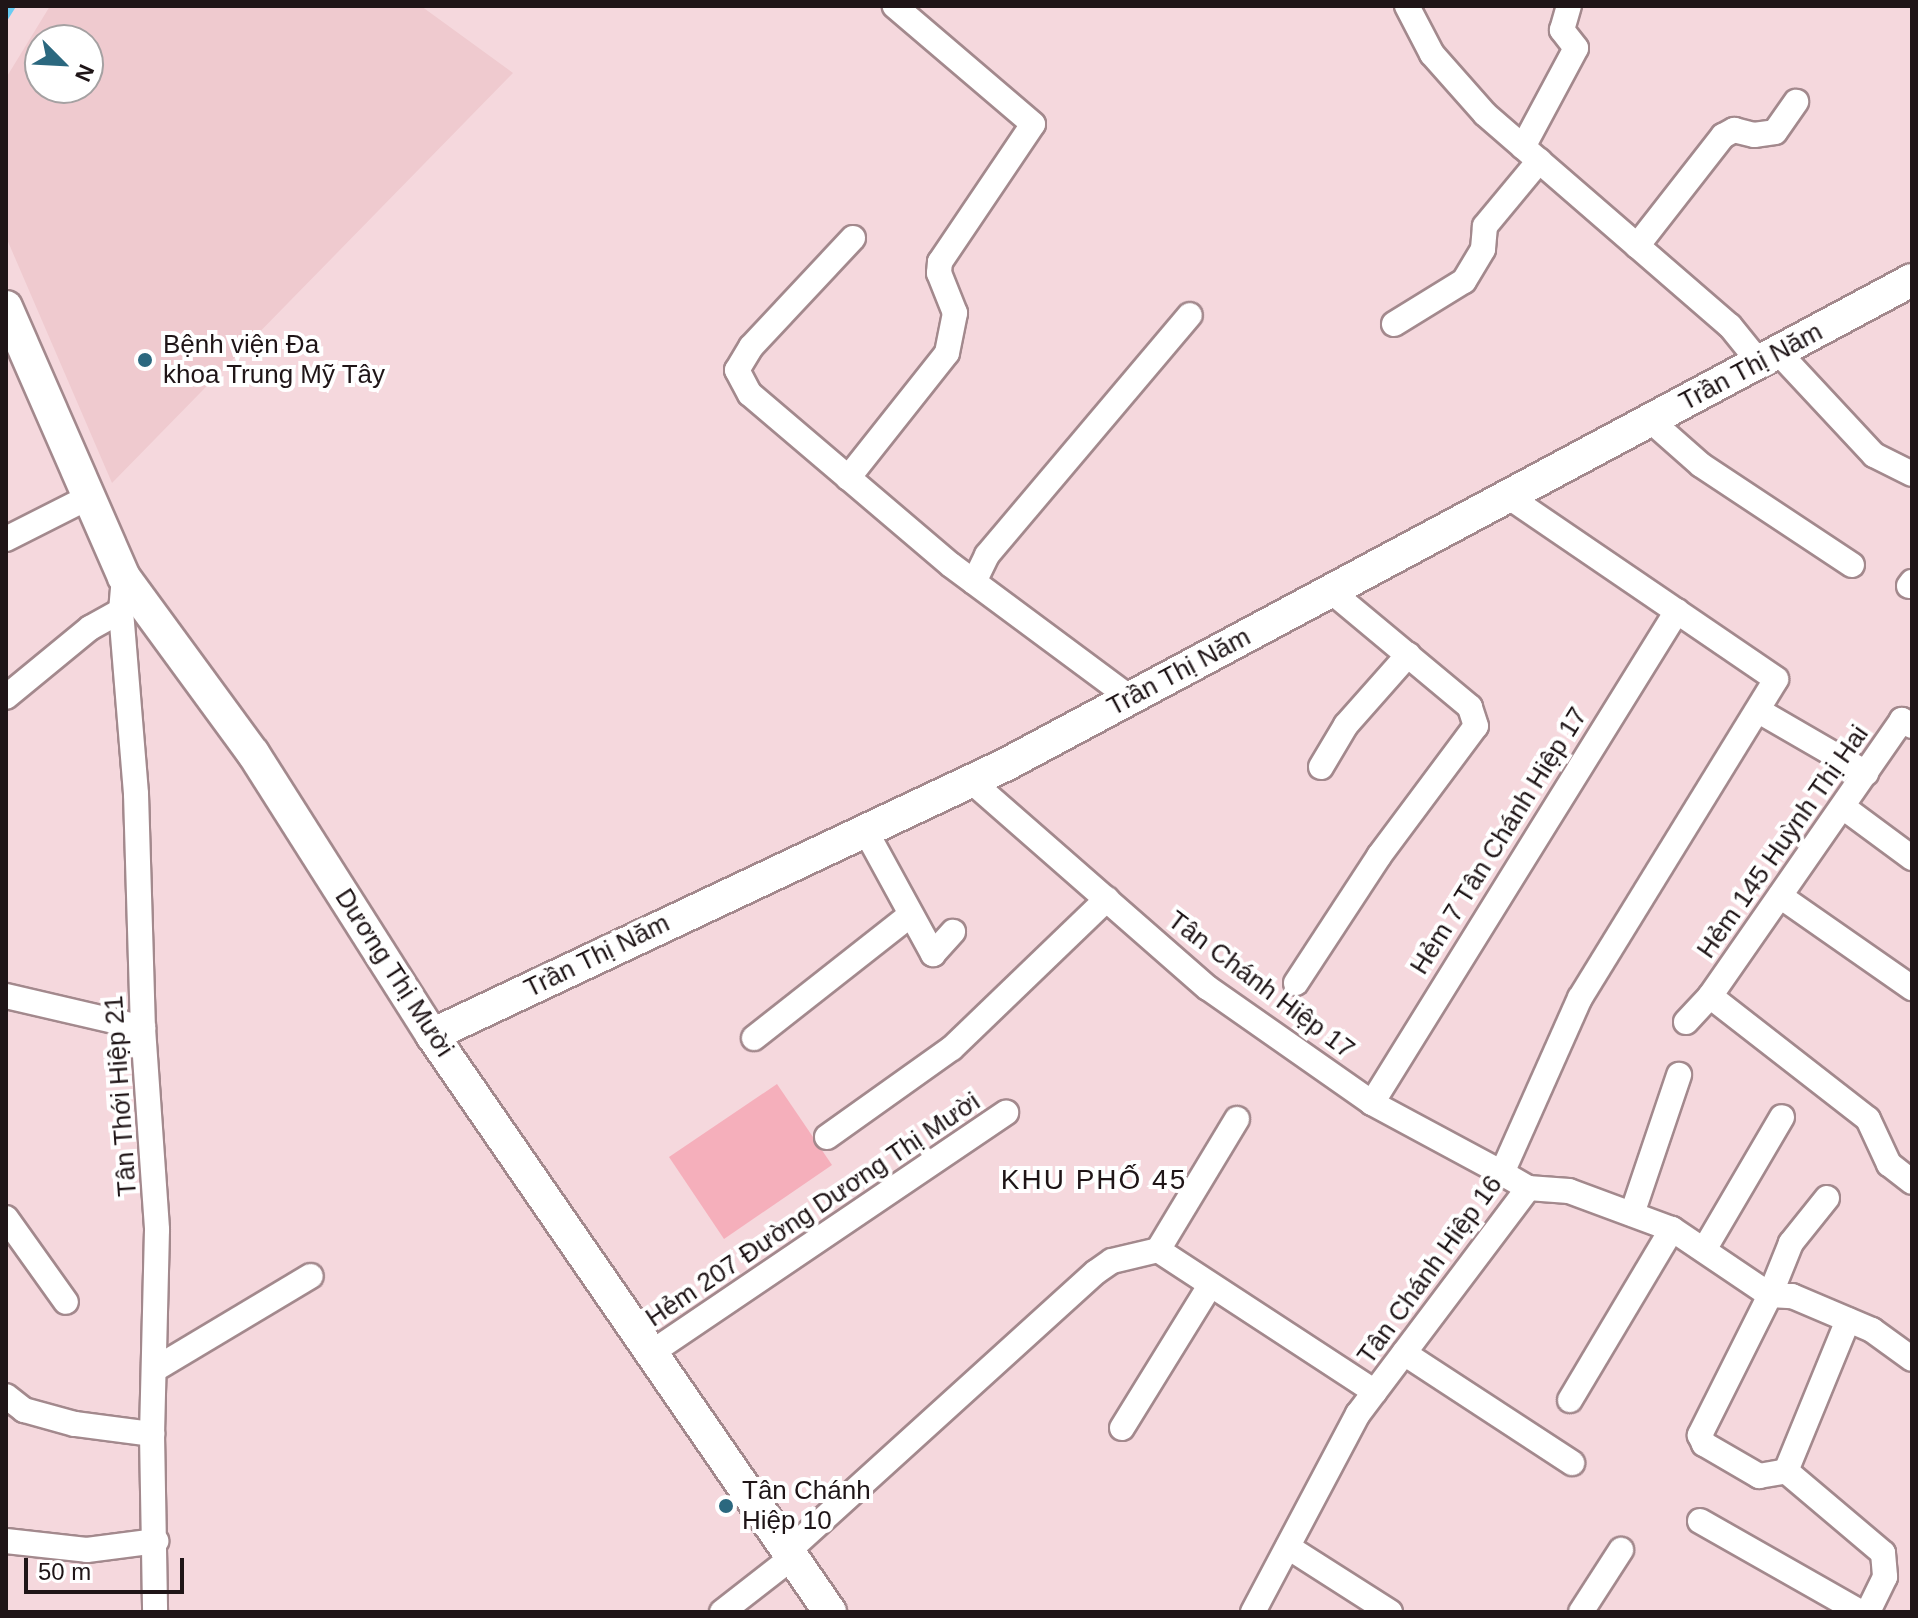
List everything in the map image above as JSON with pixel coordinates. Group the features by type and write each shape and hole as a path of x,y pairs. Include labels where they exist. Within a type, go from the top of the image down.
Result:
{"street":[{"path":"848,478 947,353 955,313 939,273 940,262 1033,124 895,6"},
{"path":"1407,6 1432,54 1531,154 1768,357 1874,455 1912,474"},
{"path":"1394,324 1449,295 1464,281 1483,249 1485,226 1531,154 1576,48 1562,30 1569,6"},
{"path":"1637,246 1723,136 1734,130 1754,135 1775,132 1796,102"},
{"path":"853,238 751,347 737,370 750,394 974,582 1130,698"},
{"name":"Trần Thị Năm","path":"432,1035 970,780 1130,698 1912,280"},
{"name":"Dương Thị Mười","path":"6,307 124,577 253,753 432,1035 788,1556 830,1612"},
{"path":"974,582 987,555 1190,315"},
{"path":"1650,420 1701,465 1852,565"},
{"path":"1508,496 1677,611"},
{"path":"6,539 89,497"},
{"name":"Tân Thới Hiệp 21","path":"124,577 121,611 136,794 143,1028 157,1230 157,1368 152,1434 155,1612"},
{"path":"1296,983 1379,856 1476,726 1470,707 1331,591"},
{"path":"6,697 90,628 121,611"},
{"name":"Tân Chánh Hiệp 16","path":"1253,1612 1358,1414 1528,1188 1502,1173 1580,998 1776,679 1677,611"},
{"name":"Hẻm 7 Tân Chánh Hiệp 17","path":"1372,1103 1677,611"},
{"path":"1321,767 1346,725 1408,655"},
{"path":"1759,711 1866,773"},
{"name":"Hẻm 145 Huỳnh Thị Hai","path":"1686,1022 1710,996 1866,773 1907,723"},
{"name":"Tân Chánh Hiệp 17","path":"970,780 1208,988 1372,1103 1502,1173"},
{"path":"1843,807 1912,858"},
{"path":"864,828 909,916 933,954 953,932"},
{"path":"1780,896 1912,988"},
{"path":"827,1137 952,1048 1107,899"},
{"path":"754,1038 909,916"},
{"path":"6,996 143,1028"},
{"name":"Hẻm 145 Huỳnh Thị Hai","path":"1710,996 1868,1119 1889,1164 1912,1182"},
{"path":"1632,1214 1679,1075"},
{"name":"Hẻm 207 Đường Dương Thị Mười","path":"651,1353 1006,1113"},
{"path":"1704,1250 1782,1117"},
{"path":"722,1612 788,1556 1096,1272 1112,1261 1158,1250 1237,1119"},
{"path":"1528,1188 1569,1191 1672,1229 1770,1295 1792,1296 1848,1320 1912,1359"},
{"path":"1786,1471 1759,1476 1704,1444 1700,1435 1770,1295 1791,1243 1827,1198"},
{"path":"6,1218 66,1302"},
{"path":"1570,1400 1672,1229"},
{"path":"1158,1250 1209,1287 1375,1392"},
{"path":"157,1368 311,1276"},
{"path":"1122,1428 1209,1287"},
{"path":"1786,1471 1848,1320"},
{"path":"1404,1353 1572,1463"},
{"path":"6,1396 24,1410 75,1424 152,1434"},
{"path":"1786,1471 1883,1553 1885,1577 1868,1612"},
{"path":"1700,1521 1860,1612"},
{"path":"6,1541 87,1550 156,1541"},
{"path":"1288,1547 1390,1612"},
{"path":"1581,1612 1621,1550"}],"shaded area":[{"name":"Bệnh viện Đa khoa Trung Mỹ Tây","path":"50,6 421,6 513,73 112,483 6,237 6,78 24,49 24,104 104,104 104,24 39,24"},
{"path":"777,1084 832,1165 724,1239 669,1157"}],"waterway":[{"path":"6,17 13,6"}],"place":[{"name":"Bệnh viện Đa khoa Trung Mỹ Tây","path":"145,360"},
{"name":"Tân Chánh Hiệp 10","path":"726,1506"}],"district":[{"name":"KHU PHỐ 45","path":"1094,1180"}]}
